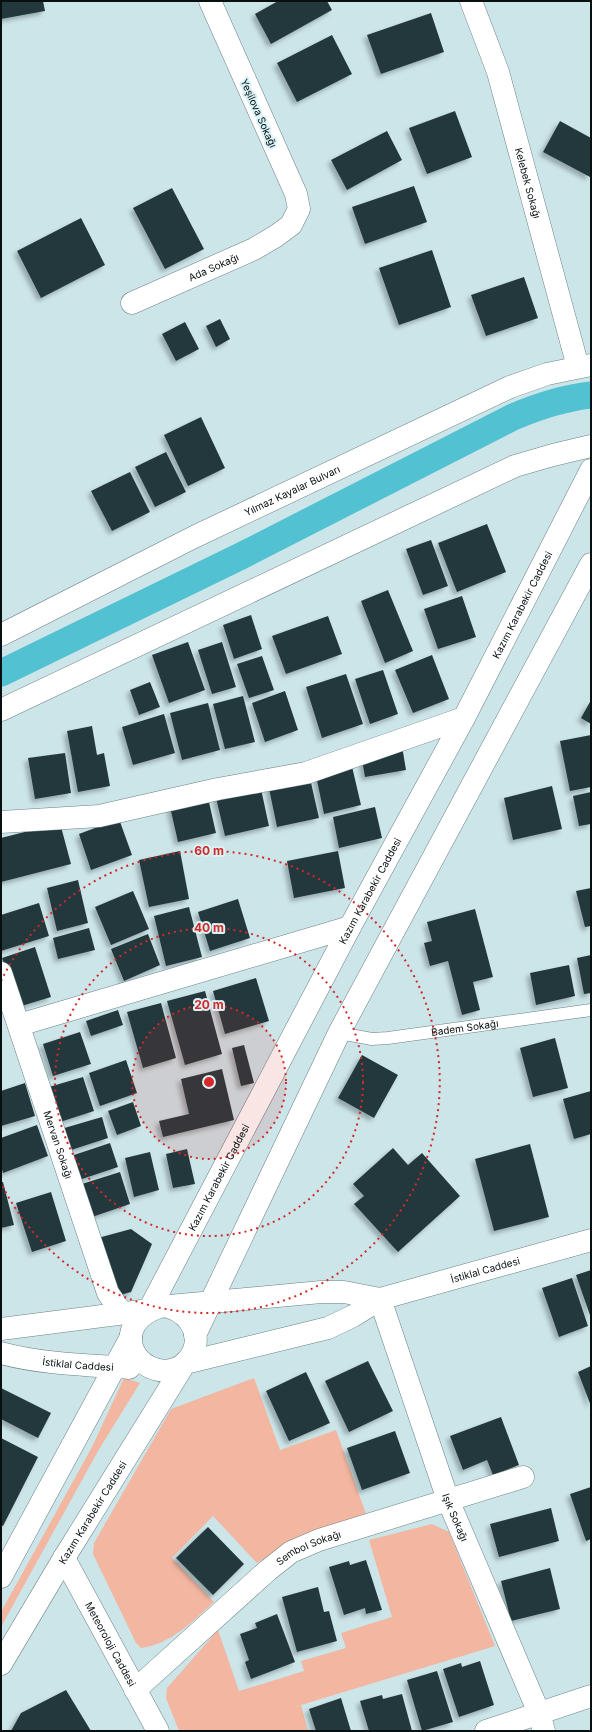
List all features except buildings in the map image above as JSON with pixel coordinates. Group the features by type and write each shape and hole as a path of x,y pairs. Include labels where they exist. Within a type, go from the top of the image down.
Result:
{"street":[{"name":"Yeşilova Sokağı","path":"210,1 296,194 299,209 291,225"},
{"name":"Kelebek Sokağı","path":"471,1 498,72 584,366"},
{"name":"Ada Sokağı","path":"132,303 254,249 291,225"},
{"name":"Yılmaz Kayalar Bulvarı","path":"1,635 194,537 468,406 510,387 547,374 584,366"},
{"path":"1,710 515,466 591,446"},
{"name":"Kazım Karabekir Caddesi","path":"159,1309 350,927 464,718 591,470"},
{"path":"195,1335 339,1033 591,564"},
{"path":"1,822 99,816 218,789 306,773 464,718"},
{"path":"19,1025 350,927"},
{"name":"Mervan Sokağı","path":"1,973 108,1294 122,1313"},
{"name":"İstiklal Caddesi","path":"185,1363 328,1328 353,1316 380,1299 591,1240"},
{"name":"İstiklal Caddesi","path":"1,1329 122,1313 321,1292 344,1292 380,1299"},
{"name":"Işık Sokağı","path":"380,1299 448,1500 542,1722"},
{"path":"1,1577 115,1367 131,1337 134,1326 140,1317 159,1309 179,1310 187,1317 192,1325 195,1335 195,1345 185,1363 166,1371 156,1370 146,1366 137,1358 131,1337"},
{"name":"İstiklal Caddesi","path":"1,1353 34,1360 156,1370"},
{"name":"Kazım Karabekir Caddesi","path":"1,1664 64,1558 185,1363"},
{"name":"Sembol Sokağı","path":"135,1690 256,1580 291,1552 319,1540 523,1477"},
{"name":"Meteoroloji Caddesi","path":"64,1558 158,1731"},
{"path":"486,1731 542,1722 591,1696"}],"lane":[{"name":"Badem Sokağı","path":"339,1033 372,1039 388,1038 591,1010"}],"shaded area":[{"path":"124,1378 140,1383 98,1451 1,1627 1,1612 92,1447"},
{"path":"254,1378 280,1450 336,1430 366,1514 301,1535 257,1563 213,1516 172,1558 214,1602 189,1624 171,1637 152,1646 141,1648 136,1643 93,1554 94,1543 171,1409"},
{"path":"432,1524 449,1532 495,1646 301,1705 308,1731 179,1731 166,1698 167,1688 218,1630 239,1691 304,1671 301,1661 346,1648 341,1633 392,1617 369,1540"}],"waterway":[{"path":"1,673 241,556 513,417 551,403 591,395"}]}
